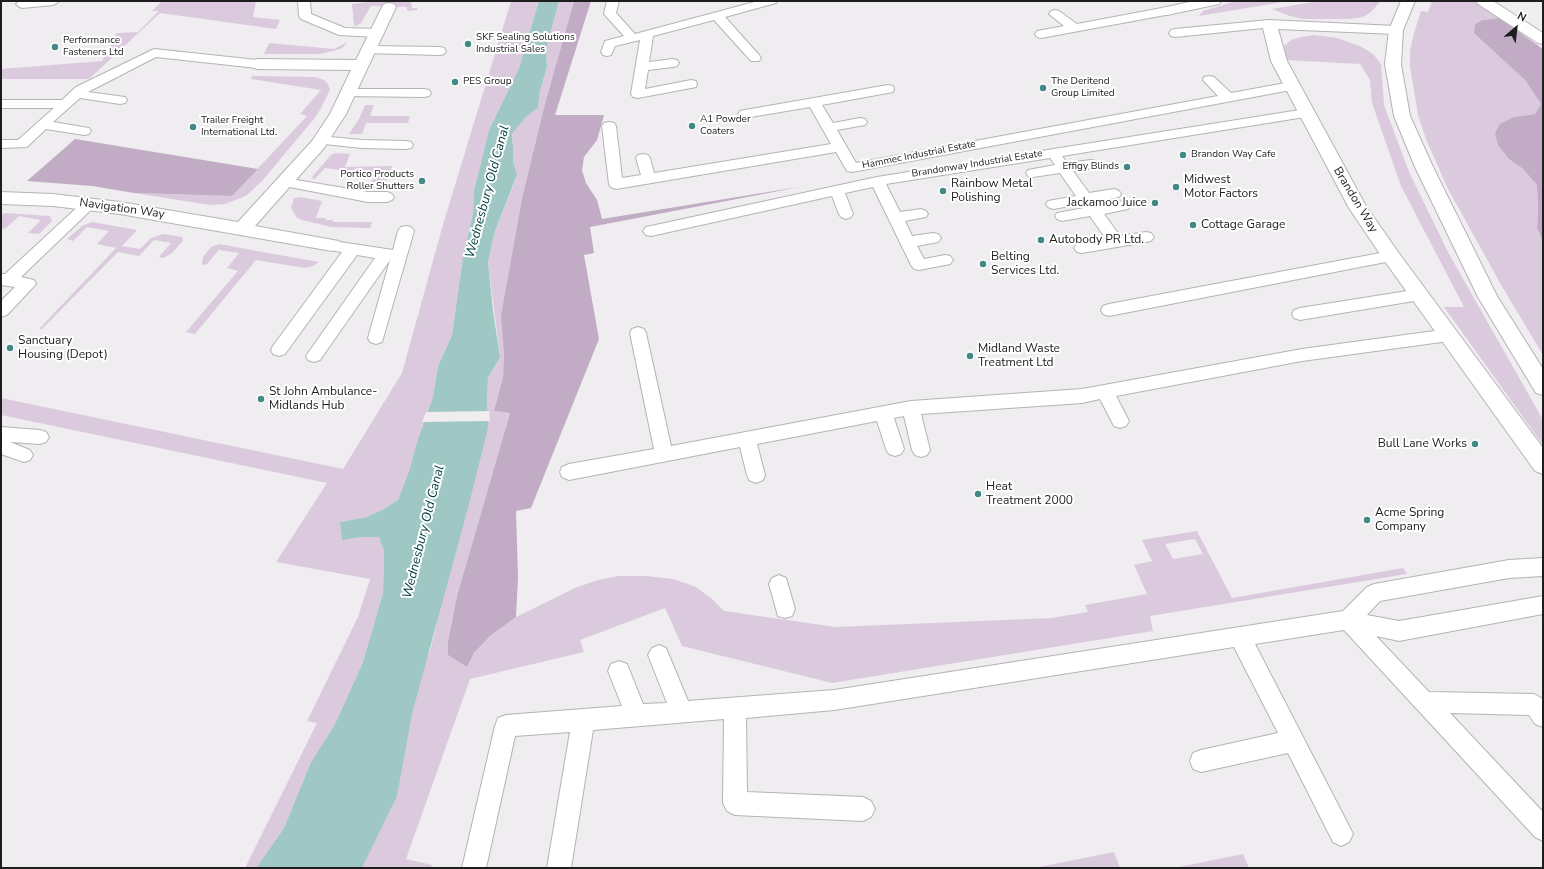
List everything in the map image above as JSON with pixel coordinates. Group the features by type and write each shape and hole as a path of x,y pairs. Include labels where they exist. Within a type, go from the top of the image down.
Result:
{"street":[{"path":"1167,11 1214,1"},
{"path":"1408,1 1396,30 1393,64 1402,116 1424,166 1488,297 1543,387"},
{"path":"1483,1 1543,40"},
{"path":"242,229 320,140 338,114 389,7"},
{"path":"1269,24 1396,30"},
{"name":"Brandon Way","path":"1269,24 1279,61 1291,86 1358,208 1543,466"},
{"path":"257,64 361,65"},
{"name":"Navigation Way","path":"1,198 53,200 89,204 332,245"}],"lane":[{"path":"304,1 305,16 343,32 377,33"},
{"path":"613,1 610,14 632,38"},
{"path":"607,52 609,44 772,1"},
{"path":"16,16 23,3 53,2"},
{"path":"1041,34 1167,11"},
{"path":"1055,14 1075,28"},
{"path":"717,16 755,58"},
{"path":"1175,33 1269,24"},
{"path":"647,34 638,94 691,84"},
{"path":"368,50 440,51"},
{"path":"1,144 22,144 81,90 154,53 257,64"},
{"path":"642,66 673,63"},
{"path":"1209,80 1227,97"},
{"name":"Hammec Industrial Estate","path":"840,147 852,168 967,143 1055,130 1163,106 1291,86"},
{"path":"745,114 888,89"},
{"path":"348,93 424,94"},
{"path":"78,94 120,100"},
{"path":"739,101 782,108"},
{"path":"609,126 616,184 631,188 649,179 708,173 840,147 814,102"},
{"path":"1,104 66,104"},
{"name":"Brandonway Industrial Estate","path":"651,231 877,181 1052,152 1135,146 1306,113"},
{"path":"1046,117 1055,130"},
{"path":"829,128 860,122"},
{"path":"43,125 84,131"},
{"path":"320,140 362,144 406,145"},
{"path":"1052,152 1116,242"},
{"path":"643,158 649,179"},
{"path":"1033,173 1091,164"},
{"path":"877,181 919,265 945,260"},
{"path":"284,182 368,197 387,197"},
{"path":"837,190 846,214"},
{"path":"1053,204 1114,194"},
{"path":"4,280 89,204"},
{"path":"1062,216 1123,206"},
{"path":"893,213 918,209"},
{"path":"314,356 392,255 406,231"},
{"path":"1082,248 1146,237"},
{"path":"908,242 933,238"},
{"path":"332,245 392,255"},
{"path":"279,350 353,249"},
{"path":"376,338 392,255"},
{"path":"1109,310 1391,256"},
{"path":"1,311 28,284 4,280"},
{"path":"1300,314 1420,295"},
{"path":"638,333 664,454"},
{"path":"569,472 912,408 1082,396 1302,355 1449,335"},
{"path":"1105,392 1120,421"},
{"path":"912,408 921,450"},
{"path":"883,413 895,449"},
{"path":"1,434 40,437"},
{"path":"747,438 756,475"},
{"path":"1,446 24,455"},
{"path":"1348,620 1374,593 1509,569 1543,567"},
{"path":"779,584 785,609"},
{"path":"474,868 506,726 834,700 1348,620 1399,631 1543,605"},
{"path":"1348,620 1543,829"},
{"path":"1240,637 1341,834"},
{"path":"659,655 682,712"},
{"path":"619,671 636,715"},
{"path":"1425,702 1534,706 1543,716"},
{"path":"735,708 735,803 863,809"},
{"path":"559,868 583,720"},
{"path":"1201,761 1294,741"}],"shaded area":[{"path":"162,1 256,1 253,17 280,20 276,29 160,13 89,79 1,79 1,69 102,61 117,33 138,32 159,11 152,11"},
{"path":"379,1 411,1 412,8 417,8 417,10 408,11 407,7 371,6 361,23 356,26 354,25 352,4"},
{"path":"511,1 539,1 519,68 489,130 474,191 473,213 463,257 452,335 438,366 433,397 417,442 409,471 398,500 367,517 340,522 342,539 379,537 384,551 383,593 363,662 335,724 311,762 284,828 256,868 245,868 317,723 307,721 358,617 370,579 276,562 327,483 1,415 1,398 343,469 402,373 442,228"},
{"path":"559,1 574,1 546,100 504,354 503,377 494,411 510,413 457,596 448,640 448,655 467,667 474,653 490,636 516,617 575,588 598,580 619,576 647,576 673,579 696,587 711,598 724,611 836,627 1051,618 1088,612 1085,605 1147,594 1134,565 1152,561 1142,540 1197,531 1232,598 1403,568 1407,574 1150,616 1153,631 832,683 682,646 665,608 580,640 584,652 470,679 406,859 432,865 431,868 353,868 419,660 429,654 487,402 488,378 500,357 488,262 495,231 517,176 513,161 512,134 526,117 538,108 540,91 547,67 546,50","holes":["1195,539 1203,554 1173,559 1165,544"]},
{"path":"574,1 591,1 555,115 604,115 597,140 584,157 582,170 586,183 597,200 602,219 805,186 590,227 594,253 584,255 599,339 531,508 516,511 518,577 516,617 490,636 474,653 467,667 448,655 448,641 457,596 510,413 494,411 503,377 504,353 501,316 522,199 546,100"},
{"path":"1236,1 1289,1 1199,16 1203,11"},
{"path":"1319,1 1381,1 1371,12 1363,17 1350,19 1303,19 1272,9"},
{"path":"1432,1 1474,1 1499,18 1483,20 1501,57 1525,80 1541,104 1535,114 1514,117 1509,159 1523,169 1537,185 1537,228 1543,242 1543,355 1500,283 1447,187 1426,139 1418,115 1410,67 1410,51 1421,11 1428,12"},
{"path":"1499,18 1543,49 1543,242 1537,228 1537,185 1523,169 1509,159 1498,145 1495,133 1500,124 1514,117 1535,114 1541,104 1525,80 1474,33 1475,24 1483,20"},
{"path":"1313,35 1338,38 1362,47 1373,54 1381,64 1384,105 1409,172 1449,254 1543,420 1543,445 1444,307 1464,307 1401,186 1372,103 1370,80 1360,64 1284,60 1282,53 1283,47 1291,40"},
{"path":"348,42 341,49 320,54 264,54 269,43 334,49"},
{"path":"252,76 315,77 324,80 328,84 330,90 313,120 263,180 246,196 225,204 210,205 134,193 232,196 307,116 300,114 321,90 251,79"},
{"path":"365,105 374,105 370,116 410,116 408,123 366,123 362,134 349,134 359,119"},
{"path":"75,139 258,169 232,196 134,193 92,186 27,181"},
{"path":"335,153 350,154 345,167 392,166 384,188 367,188 376,175 325,168 314,180 312,177 331,155"},
{"path":"300,197 322,201 316,218 326,218 325,220 333,220 333,222 372,222 370,228 331,227 297,218 291,208 294,198"},
{"path":"5,213 50,216 52,221 39,234 28,233 41,220 19,216 5,229 1,228 1,215"},
{"path":"92,222 137,230 122,246 140,249 151,238 163,234 182,237 183,241 171,254 163,258 159,257 171,243 154,240 139,256 118,252 42,329 39,329 116,248 97,244 109,231 87,227 73,241 67,239 82,226"},
{"path":"220,244 319,262 313,266 305,268 256,260 195,334 186,332 238,271 227,268 239,253 219,250 206,265 202,264 203,257 211,247"},
{"path":"1114,852 1120,868 1034,868"},
{"path":"1243,854 1249,868 1174,868"}],"water":[{"name":"Wednesbury Old Canal","path":"539,1 559,1 546,50 547,67 540,91 538,108 526,117 512,134 513,161 517,175 495,231 488,262 500,357 488,378 488,428 412,714 397,796 362,868 256,868 284,828 311,762 335,724 363,662 383,593 384,551 379,537 361,537 342,540 340,522 367,517 398,500 433,397 438,366 452,335 463,257 473,213 474,191 489,130 519,68"}],"pier":[{"path":"489,411 490,421 422,422 426,412"}],"place":[{"name":"SKF Sealing Solutions Industrial Sales","path":"468,44"},
{"name":"Performance Fasteners Ltd","path":"55,47"},
{"name":"PES Group","path":"455,82"},
{"name":"The Deritend Group Limited","path":"1043,88"},
{"name":"A1 Powder Coaters","path":"692,126"},
{"name":"Trailer Freight International Ltd.","path":"193,127"},
{"name":"Brandon Way Cafe","path":"1183,155"},
{"name":"Effigy Blinds","path":"1127,167"},
{"name":"Portico Products Roller Shutters","path":"422,181"},
{"name":"Midwest Motor Factors","path":"1176,187"},
{"name":"Rainbow Metal Polishing","path":"943,191"},
{"name":"Jackamoo Juice","path":"1155,203"},
{"name":"Cottage Garage","path":"1193,225"},
{"name":"Autobody PR Ltd.","path":"1041,240"},
{"name":"Belting Services Ltd.","path":"983,264"},
{"name":"Sanctuary Housing (Depot)","path":"10,348"},
{"name":"Midland Waste Treatment Ltd","path":"970,356"},
{"name":"St John Ambulance- Midlands Hub","path":"261,399"},
{"name":"Bull Lane Works","path":"1475,444"},
{"name":"Heat Treatment 2000","path":"978,494"},
{"name":"Acme Spring Company","path":"1367,520"}]}
